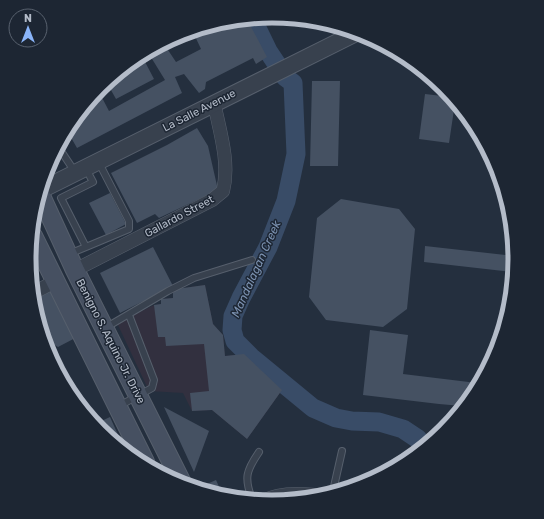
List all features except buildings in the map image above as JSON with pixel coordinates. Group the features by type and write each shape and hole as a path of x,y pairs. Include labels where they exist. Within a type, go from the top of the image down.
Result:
{"main road":[{"name":"Benigno S. Aquino Jr. Drive","path":"43,201 104,329 138,396 189,481"},
{"name":"Benigno S. Aquino Jr. Drive","path":"37,262 56,280 142,457"}],"street":[{"name":"La Salle Avenue","path":"47,187 214,103 344,35"},
{"name":"Gallardo Street","path":"72,262 205,203 223,191 226,180 224,149 214,103"},
{"path":"38,290 56,280"},
{"path":"283,495 295,493 304,494"}],"lane":[{"path":"62,150 86,167 129,220 130,229 86,247 72,262"},
{"path":"86,167 93,182 61,198 86,247"},
{"path":"104,329 168,291 194,278 252,260"},
{"path":"118,407 152,388 154,380 129,314"},
{"path":"333,488 342,451"},
{"path":"251,495 246,480 248,470 259,452"}],"shaded area":[{"path":"205,285 213,324 223,335 225,356 244,354 282,390 247,439 212,410 192,411 183,393 149,391 117,323 154,305 161,304 161,299 173,298 173,293 176,289"}],"waterway":[{"name":"Mandalagan Creek","path":"255,24 268,51 278,66"},
{"name":"Mandalagan Creek","path":"285,77 293,83 296,154 286,201 268,247 233,316 232,330 235,341 251,357 313,408 336,418 352,421 379,422 403,429 418,439 420,443"}]}
